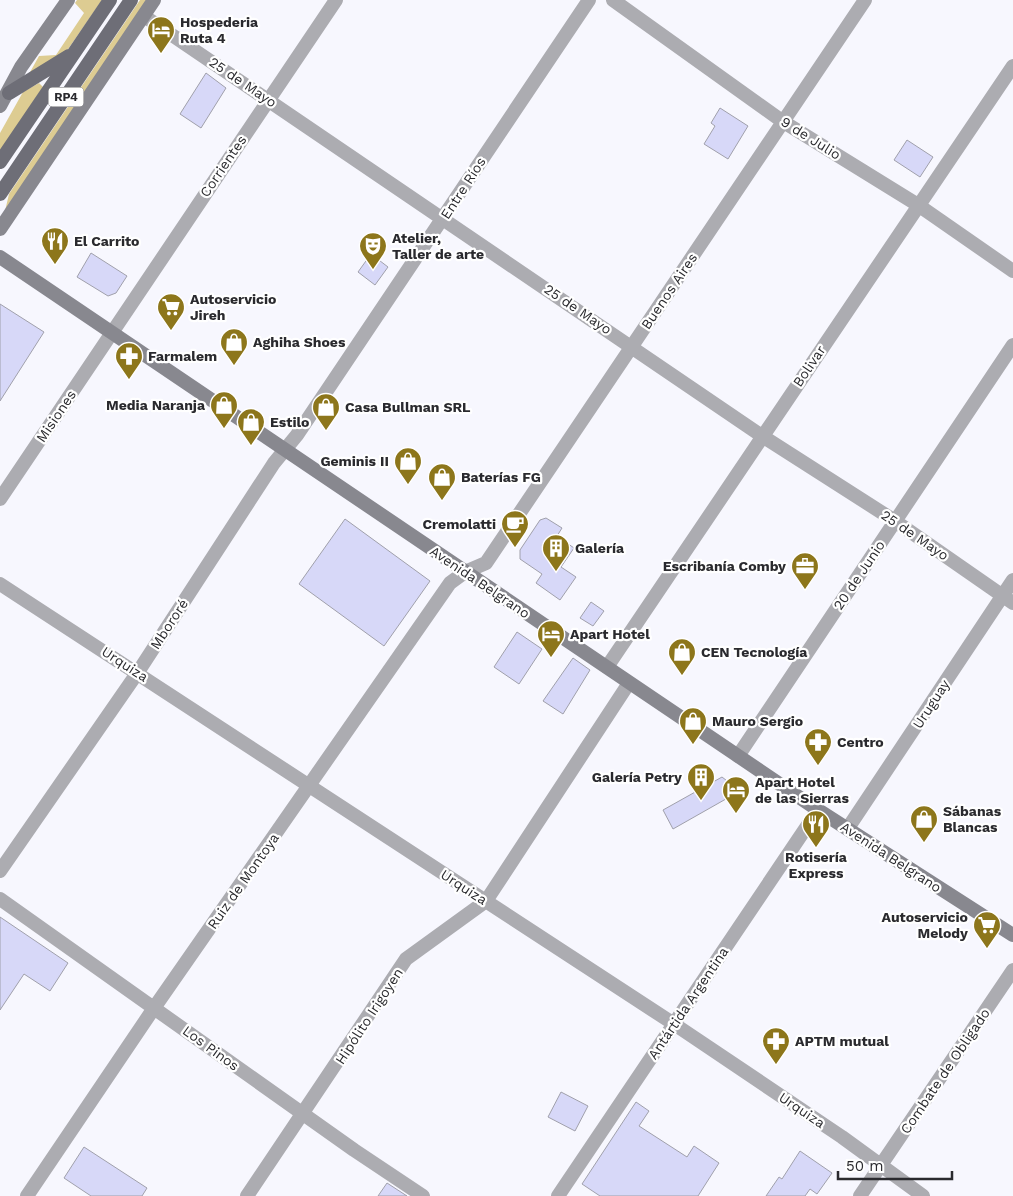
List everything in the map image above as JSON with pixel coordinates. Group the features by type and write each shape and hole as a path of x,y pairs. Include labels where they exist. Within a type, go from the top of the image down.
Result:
{"main road":[{"path":"0,106 4,90 68,0"},
{"name":"RP4","path":"0,162 110,0"},
{"name":"RP4","path":"0,194 131,0"},
{"path":"0,229 154,0"},
{"path":"4,90 74,54"},
{"name":"Avenida Belgrano","path":"0,256 818,810 1013,935"}],"street":[{"name":"Corrientes","path":"111,332 336,0"},
{"name":"Entre Ríos","path":"285,448 297,435 589,0"},
{"name":"9 de Julio","path":"613,0 782,121 918,205 1013,271"},
{"name":"Buenos Aires","path":"465,572 486,563 865,0"},
{"name":"25 de Mayo","path":"144,16 444,218 762,436 895,521 1008,599"},
{"name":"Bolivar","path":"607,667 1013,66"},
{"name":"Misiones","path":"0,500 111,332"},
{"name":"20 de Junio","path":"738,756 1013,345"},
{"name":"Mbororé","path":"0,871 138,672 285,448"},
{"name":"Ruiz de Montoya","path":"27,1196 154,1008 450,583 465,572"},
{"name":"Uruguay","path":"848,828 1008,599 1013,580"},
{"name":"Urquiza","path":"0,584 138,672 674,1024 842,1137 923,1196"},
{"name":"Hipólito Irigoyen","path":"247,1196 304,1114 406,959 486,901 629,683"},
{"name":"Antártida Argentina","path":"558,1196 818,810"},
{"name":"Los Pinos","path":"0,899 423,1196"},
{"name":"Combate de Obligado","path":"860,1196 1013,970"}],"shaded area":[{"path":"77,0 102,0 64,55 29,74 39,56 56,55 84,13 75,3"},
{"path":"140,0 147,0 5,211 9,194"},
{"path":"39,83 43,87 0,151 0,133 23,92"}],"building":[{"path":"206,73 226,88 201,128 180,114"},
{"path":"720,108 748,126 728,159 704,144 715,126 711,123"},
{"path":"907,140 933,157 920,177 894,160"},
{"path":"91,253 127,276 116,293 108,296 77,277"},
{"name":"Atelier, Taller de arte","path":"371,254 388,267 375,285 358,272"},
{"path":"0,304 44,332 0,401"},
{"path":"546,518 562,528 557,536 574,548 561,567 576,577 560,600 536,583 542,574 520,559 520,550 540,520"},
{"path":"345,519 430,581 384,646 299,584"},
{"path":"591,602 604,611 593,626 580,618"},
{"path":"517,632 542,649 519,684 494,667"},
{"path":"573,658 590,670 563,714 543,701"},
{"name":"Galería Petry","path":"722,777 740,791 673,829 663,810"},
{"path":"0,917 68,963 50,991 24,974 0,1010"},
{"path":"561,1092 588,1106 575,1131 548,1117"},
{"path":"636,1102 649,1111 639,1126 687,1157 694,1146 719,1163 698,1196 600,1196 582,1184"},
{"path":"84,1147 147,1188 142,1196 91,1196 64,1178"},
{"path":"800,1151 832,1173 817,1194 810,1189 805,1196 766,1196 779,1177 782,1179"},
{"path":"387,1183 407,1196 378,1196"}],"place":[{"name":"Hospederia Ruta 4","path":"161,54"},
{"name":"El Carrito","path":"55,265"},
{"name":"Atelier, Taller de arte","path":"373,270"},
{"name":"Autoservicio Jireh","path":"171,331"},
{"name":"Aghiha Shoes","path":"234,366"},
{"name":"Farmalem","path":"129,380"},
{"name":"Media Naranja","path":"224,429"},
{"name":"Casa Bullman SRL","path":"326,431"},
{"name":"Estilo","path":"251,446"},
{"name":"Geminis II","path":"408,485"},
{"name":"Baterías FG","path":"442,501"},
{"name":"Cremolatti","path":"515,548"},
{"name":"Galería","path":"556,572"},
{"name":"Escribanía Comby","path":"805,590"},
{"name":"Apart Hotel","path":"551,658"},
{"name":"CEN Tecnología","path":"682,676"},
{"name":"Mauro Sergio","path":"693,745"},
{"name":"Centro","path":"818,766"},
{"name":"Galería Petry","path":"701,801"},
{"name":"Apart Hotel de las Sierras","path":"736,814"},
{"name":"Sábanas Blancas","path":"924,843"},
{"name":"Rotisería Express","path":"816,848"},
{"name":"Autoservicio Melody","path":"987,949"},
{"name":"APTM mutual","path":"776,1065"}]}
